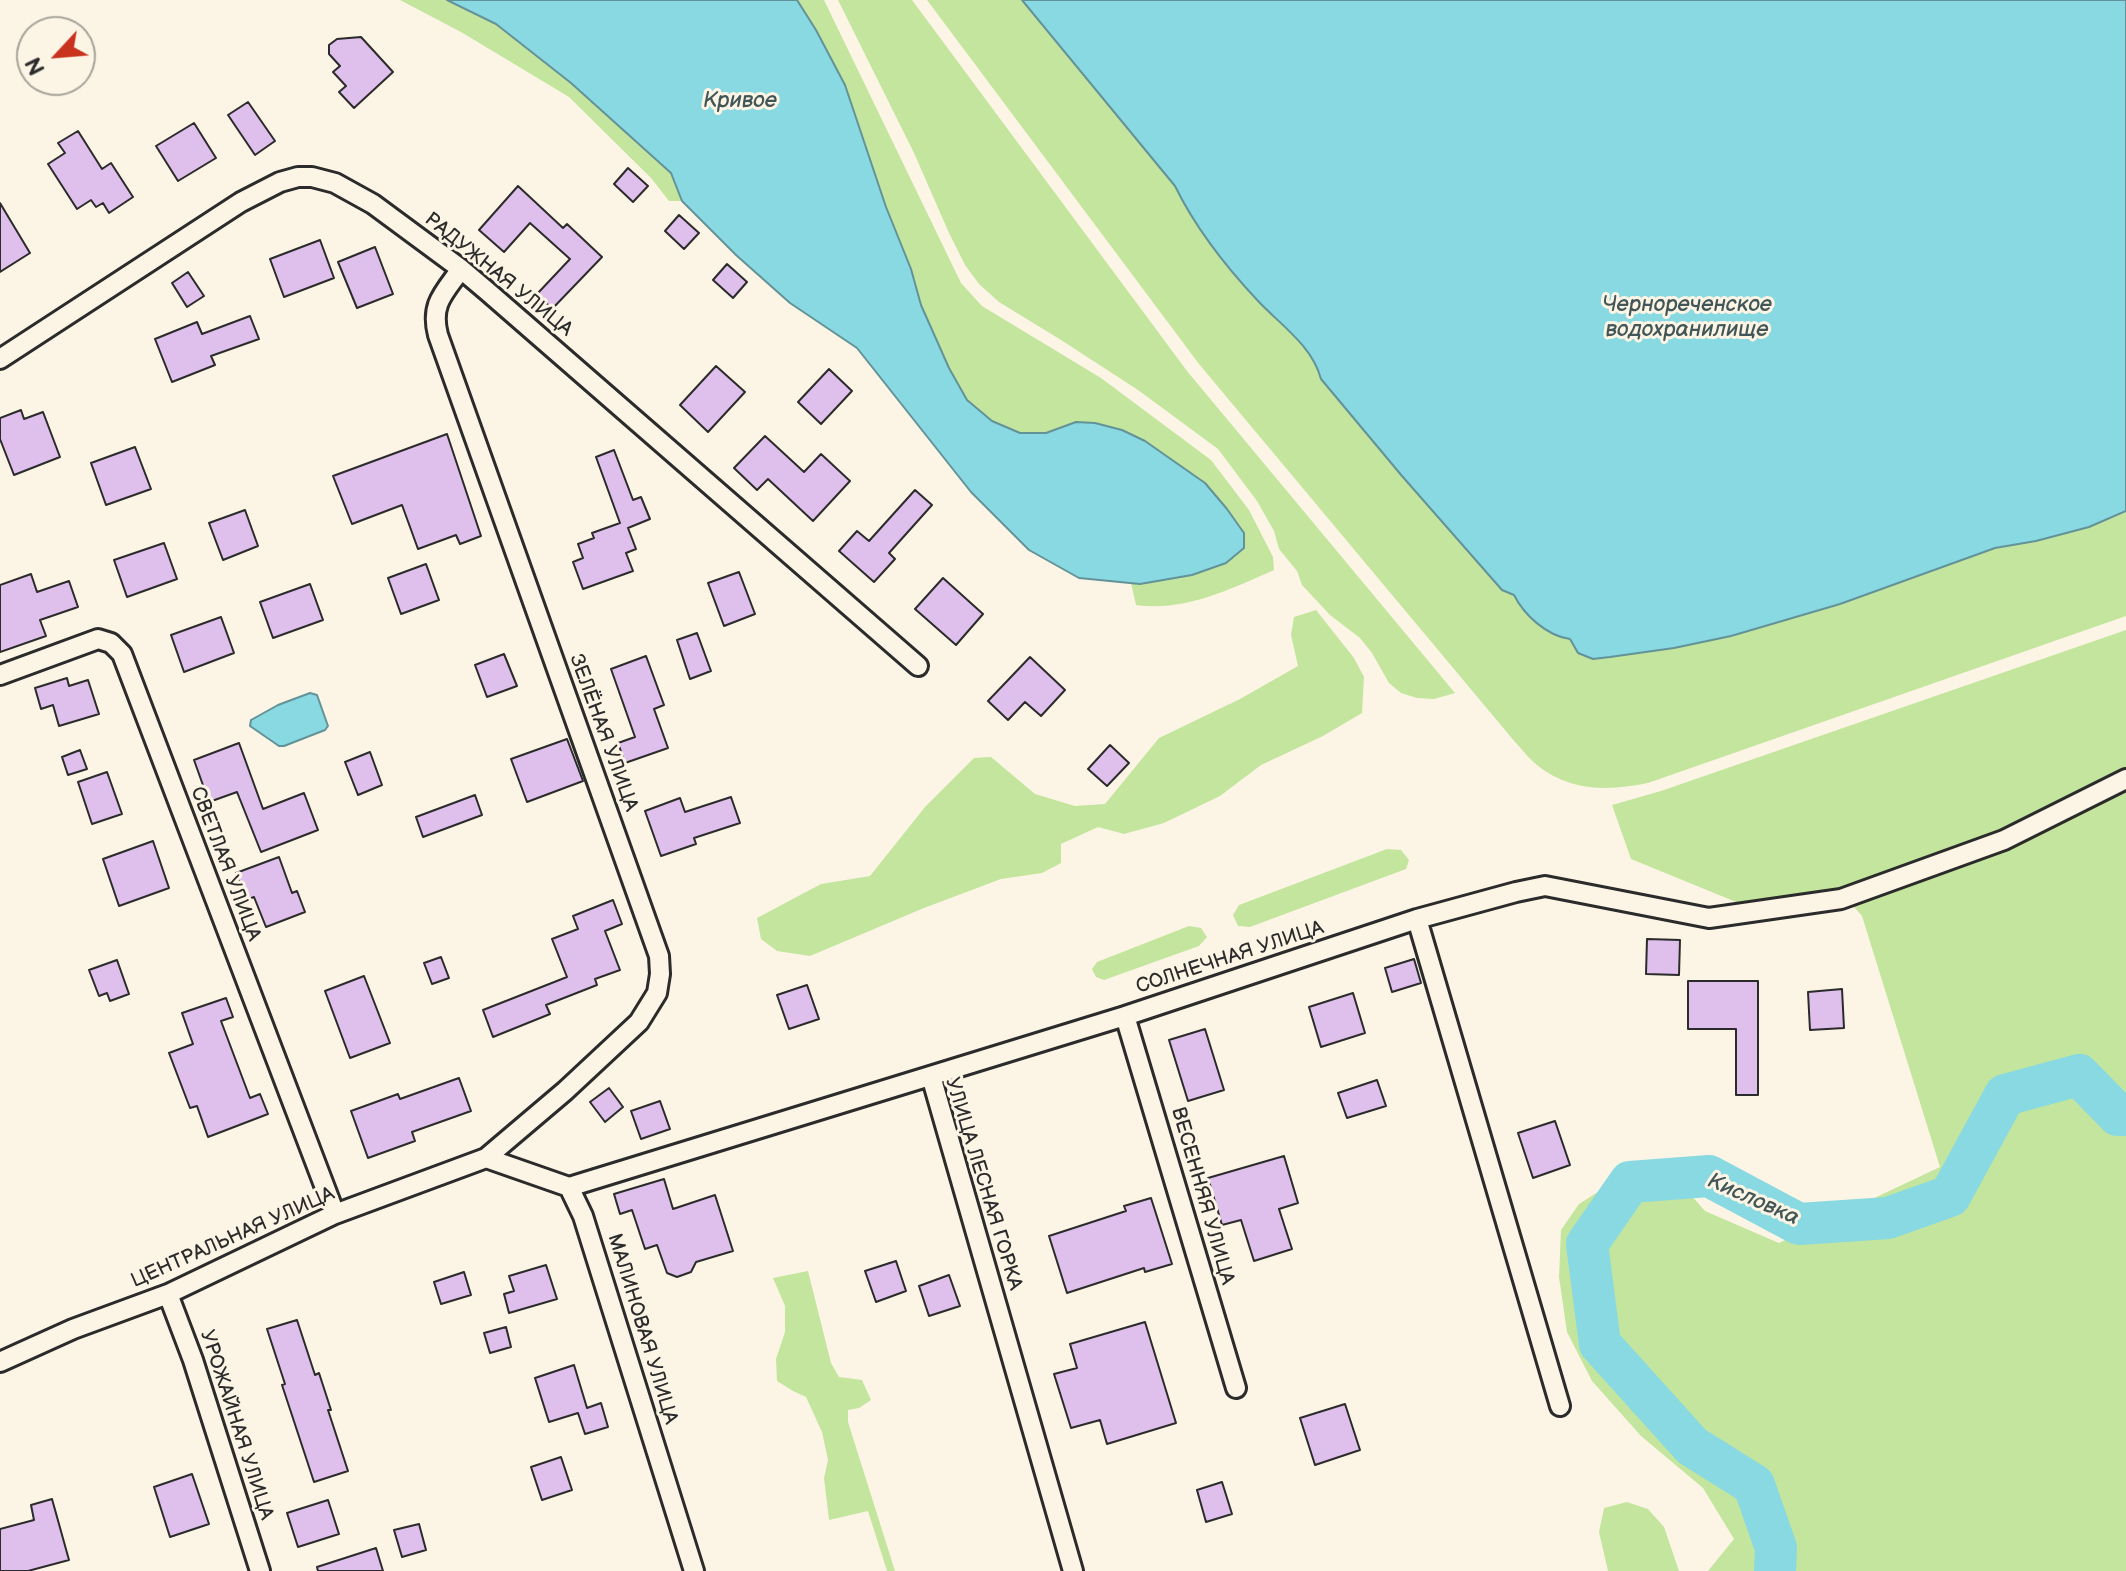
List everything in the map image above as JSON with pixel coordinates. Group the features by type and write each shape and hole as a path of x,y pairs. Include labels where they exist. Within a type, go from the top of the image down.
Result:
{"street":[{"name":"РАДУЖНАЯ УЛИЦА","path":"0,359 241,202 280,182 298,177 335,183 373,204 461,269 918,666"},
{"name":"ЗЕЛЁНАЯ УЛИЦА","path":"461,269 436,304 434,320 438,335 659,956 660,974 657,993 639,1022 565,1091 486,1158"},
{"name":"СВЕТЛАЯ УЛИЦА","path":"0,675 98,639 111,643 122,654 335,1214"},
{"name":"СОЛНЕЧНАЯ УЛИЦА","path":"931,1076 1125,1016 1417,919 1545,886 1709,918 1841,899 2004,840 2126,779"},
{"path":"1417,919 1560,1406"},
{"name":"ВЕСЕННЯЯ УЛИЦА","path":"1125,1016 1236,1388"},
{"name":"УЛИЦА ЛЕСНАЯ ГОРКА","path":"569,1187 931,1076 1073,1571"},
{"path":"486,1158 569,1187"},
{"name":"ЦЕНТРАЛЬНАЯ УЛИЦА","path":"0,1362 73,1329 168,1294 335,1214 486,1158"},
{"name":"МАЛИНОВАЯ УЛИЦА","path":"569,1187 583,1216 694,1571"},
{"name":"УРОЖАЙНАЯ УЛИЦА","path":"168,1294 193,1360 260,1571"}],"green space":[{"path":"400,0 447,0 496,24 571,83 671,173 682,201 669,201 651,178 569,97 461,32"},
{"path":"797,0 824,0 961,283 982,306 1101,378 1211,460 1249,510 1273,557 1274,570 1189,602 1136,605 1131,583 1192,575 1244,533 1205,483 1144,441 1076,422 1046,433 1020,433 992,421 967,400 921,305 845,85"},
{"path":"838,0 912,0 1187,371 1455,693 1434,699 1417,698 1401,693 1389,683 1360,638 1330,615 1302,585 1297,571 1279,549 1274,531 1257,501 1218,449 1138,390 999,302 979,284 965,265 949,233 914,153"},
{"path":"927,0 1022,0 1175,186 1192,217 1224,261 1303,346 1321,379 1435,513 1514,594 1521,608 1570,638 1610,657 1731,636 1840,604 1995,548 2089,527 2126,511 2126,616 1648,783 1590,787 1576,785 1550,774 1534,763 1515,742 1199,364"},
{"path":"1316,610 1354,658 1364,677 1362,713 1323,736 1261,765 1220,796 1164,823 1124,834 1098,827 1061,844 1061,863 1042,873 1001,879 810,956 777,951 761,939 757,918 821,884 870,876 925,807 974,758 991,757 1035,794 1075,806 1105,804 1159,738 1240,699 1298,666 1291,635 1294,617"},
{"path":"2126,630 2126,1571 1781,1571 1782,1546 1757,1481 1689,1435 1657,1402 1614,1346 1606,1326 1598,1275 1605,1249 1605,1231 1616,1209 1632,1192 1683,1186 1705,1211 1779,1243 1940,1167 1862,916 1841,892 1741,904 1631,859 1612,805 1661,791"},
{"path":"1387,849 1401,850 1409,860 1406,869 1250,927 1238,926 1233,915 1239,905"},
{"path":"1189,926 1201,928 1207,937 1199,946 1104,980 1096,977 1092,969 1097,962"},
{"path":"1620,1178 1593,1214 1579,1245 1578,1280 1586,1329 1602,1360 1659,1427 1685,1451 1733,1478 1746,1490 1764,1529 1770,1571 1708,1571 1734,1539 1703,1488 1641,1436 1592,1381 1567,1332 1559,1277 1561,1230 1579,1204"},
{"path":"808,1271 831,1363 839,1377 862,1380 871,1400 859,1408 848,1410 848,1422 895,1571 887,1571 868,1511 829,1520 824,1478 828,1460 822,1432 806,1397 777,1381 776,1359 785,1332 785,1306 773,1278"},
{"path":"1627,1502 1648,1509 1664,1527 1679,1571 1608,1571 1599,1532 1604,1508"}],"water":[{"name":"Кривое","path":"447,0 797,0 845,85 921,305 967,400 992,421 1020,433 1046,433 1076,422 1095,423 1122,430 1145,441 1205,483 1244,533 1244,548 1226,563 1192,575 1140,584 1079,578 1029,550 971,492 857,348 790,303 736,255 682,201 671,173 571,83 496,24"},
{"name":"Чернореченское водохранилище","path":"1022,0 2126,0 2126,511 2089,527 1995,548 1840,604 1731,636 1674,648 1593,659 1578,653 1570,639 1545,629 1530,617 1514,595 1502,590 1402,476 1321,379 1303,346 1223,261 1175,186"},
{"path":"310,693 317,695 328,726 325,730 279,746 250,726 251,720 278,705"}],"building":[{"path":"361,37 393,72 354,108 339,92 346,86 333,72 340,66 329,54 329,45 337,39"},
{"path":"248,102 275,141 255,155 228,115"},
{"path":"194,123 216,158 178,181 156,146"},
{"path":"78,131 102,169 111,163 133,197 109,213 103,203 96,207 91,200 77,209 48,164 65,153 58,143"},
{"path":"628,168 648,186 633,202 614,184"},
{"path":"518,186 563,228 567,224 602,257 552,309 537,294 570,259 530,223 504,252 479,230"},
{"path":"0,203 30,253 0,272"},
{"path":"679,215 699,233 684,249 665,231"},
{"path":"320,240 334,278 284,297 270,259"},
{"path":"375,247 393,294 357,308 338,262"},
{"path":"727,264 747,282 733,298 713,280"},
{"path":"188,272 204,296 187,307 172,283"},
{"path":"250,316 259,339 211,356 215,365 172,382 155,339 197,322 202,334"},
{"path":"716,366 745,392 708,432 680,405"},
{"path":"829,369 852,391 821,424 798,402"},
{"path":"21,410 24,419 43,412 60,457 14,475 0,439 0,418"},
{"path":"447,434 481,536 460,544 456,535 418,549 402,505 352,524 333,476"},
{"path":"765,436 804,472 821,454 850,481 813,521 768,479 757,490 734,468"},
{"path":"135,447 151,489 106,505 91,463"},
{"path":"614,450 633,500 641,497 650,519 628,528 636,549 626,553 633,571 583,589 573,562 583,558 578,544 594,538 592,533 620,523 596,457"},
{"path":"915,490 932,505 889,553 895,559 874,582 839,551 857,531 869,541"},
{"path":"245,510 258,546 223,560 209,523"},
{"path":"164,543 177,579 127,597 114,560"},
{"path":"426,564 439,600 401,614 388,578"},
{"path":"739,572 755,614 724,626 708,583"},
{"path":"31,574 37,592 69,581 78,607 40,620 46,636 0,652 0,585"},
{"path":"943,578 983,614 956,645 915,609"},
{"path":"310,584 323,620 273,638 260,602"},
{"path":"221,617 234,653 184,672 171,635"},
{"path":"697,633 711,671 690,679 677,640"},
{"path":"504,654 517,686 487,697 475,665"},
{"path":"646,656 664,705 654,709 668,748 625,763 618,743 635,737 611,669"},
{"path":"1030,657 1065,690 1041,716 1025,702 1008,720 988,701"},
{"path":"67,678 69,686 88,680 99,714 59,726 53,705 41,709 35,688"},
{"path":"567,739 583,781 527,802 511,759"},
{"path":"239,743 263,809 304,793 318,830 261,852 237,792 209,802 194,760"},
{"path":"1110,745 1129,763 1107,786 1088,769"},
{"path":"80,750 87,769 68,775 62,757"},
{"path":"370,752 382,785 358,795 345,762"},
{"path":"107,772 122,814 92,824 78,782"},
{"path":"475,795 482,815 423,837 416,817"},
{"path":"731,797 740,823 694,838 696,844 661,856 645,811 680,798 685,812"},
{"path":"153,841 169,888 119,906 103,859"},
{"path":"279,857 292,893 297,891 305,912 266,927 254,897 246,900 236,873"},
{"path":"613,900 622,924 605,931 620,970 595,979 597,985 546,1005 550,1014 493,1037 483,1010 567,977 552,939 578,929 573,916"},
{"path":"1647,939 1680,940 1679,975 1646,974"},
{"path":"441,957 449,978 432,984 424,963"},
{"path":"1414,959 1421,983 1392,992 1385,968"},
{"path":"117,960 129,994 110,1001 107,993 99,996 89,970"},
{"path":"364,976 390,1043 350,1058 325,991"},
{"path":"1688,981 1758,981 1758,1095 1736,1095 1736,1029 1688,1029"},
{"path":"807,985 819,1019 789,1029 777,995"},
{"path":"1842,989 1844,1028 1810,1030 1808,992"},
{"path":"1353,993 1365,1033 1321,1047 1309,1007"},
{"path":"226,998 233,1017 221,1021 250,1098 260,1094 268,1114 208,1137 197,1106 190,1108 169,1053 193,1044 182,1013"},
{"path":"1205,1029 1224,1090 1188,1101 1169,1040"},
{"path":"459,1078 471,1111 412,1132 415,1141 368,1158 351,1111 398,1094 400,1099"},
{"path":"1377,1080 1386,1106 1347,1118 1338,1093"},
{"path":"609,1088 623,1107 605,1122 590,1102"},
{"path":"660,1101 670,1129 641,1139 631,1111"},
{"path":"1555,1121 1570,1165 1533,1178 1518,1133"},
{"path":"1284,1156 1298,1203 1279,1209 1292,1249 1254,1261 1241,1220 1222,1225 1208,1178"},
{"path":"664,1179 673,1209 715,1195 733,1251 696,1262 691,1272 677,1277 667,1273 657,1245 645,1249 632,1210 620,1214 614,1194"},
{"path":"1151,1198 1172,1264 1145,1272 1144,1268 1067,1293 1049,1236 1126,1211 1124,1206"},
{"path":"896,1261 906,1291 876,1302 865,1271"},
{"path":"546,1265 557,1299 509,1313 504,1294 514,1291 509,1276"},
{"path":"464,1272 471,1295 441,1304 434,1282"},
{"path":"949,1275 960,1306 929,1316 919,1286"},
{"path":"297,1320 315,1375 319,1373 348,1471 314,1482 267,1329"},
{"path":"1145,1322 1176,1423 1107,1444 1100,1420 1071,1428 1054,1374 1077,1368 1070,1344"},
{"path":"506,1327 511,1347 490,1353 484,1333"},
{"path":"574,1365 587,1408 601,1403 608,1427 585,1434 578,1413 549,1422 535,1378"},
{"path":"1345,1404 1360,1450 1315,1465 1300,1418"},
{"path":"561,1457 572,1490 542,1500 531,1467"},
{"path":"192,1474 209,1524 170,1537 154,1487"},
{"path":"1222,1482 1232,1514 1206,1522 1197,1490"},
{"path":"52,1499 69,1560 28,1571 0,1571 0,1529 34,1520 31,1505"},
{"path":"328,1500 339,1534 298,1547 287,1513"},
{"path":"419,1524 426,1550 402,1557 394,1530"},
{"path":"376,1548 383,1571 318,1571 317,1567"}],"waterway":[{"name":"Кисловка","path":"1775,1571 1776,1548 1754,1485 1692,1446 1600,1344 1587,1244 1630,1182 1709,1176 1799,1224 1888,1218 1950,1196 2005,1095 2079,1075 2118,1115 2126,1115"}]}
